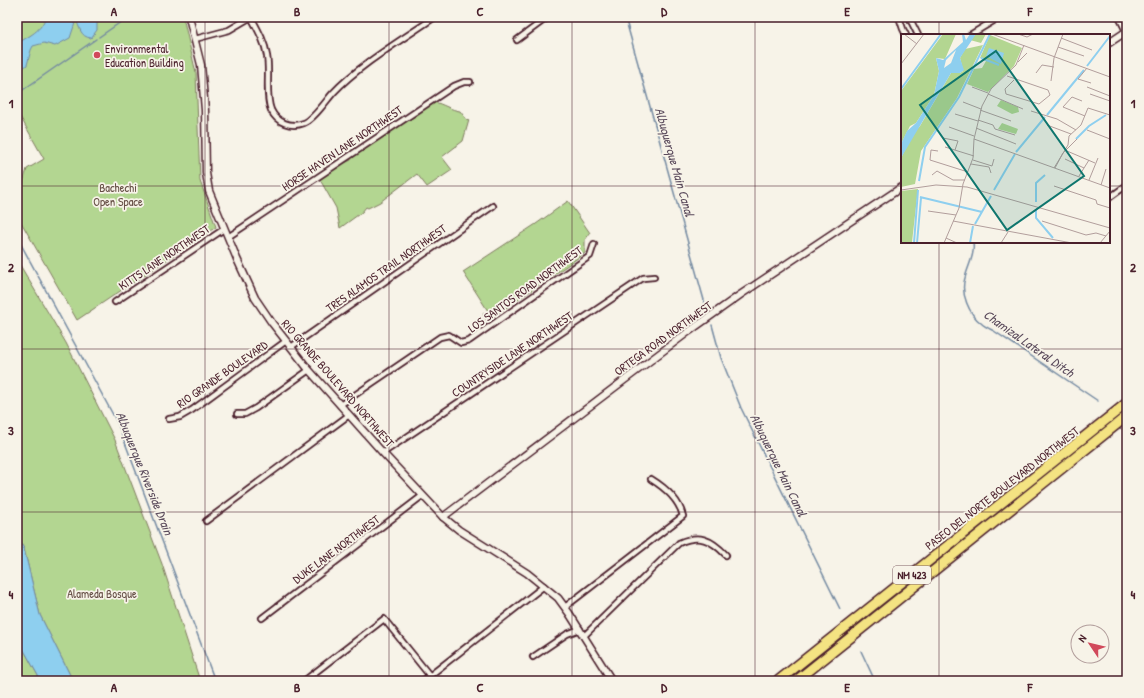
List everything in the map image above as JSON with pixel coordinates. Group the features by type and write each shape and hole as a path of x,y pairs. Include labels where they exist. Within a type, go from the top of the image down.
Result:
{"highway":[{"name":"PASEO DEL NORTE BOULEVARD NORTHWEST","path":"778,681 1127,404"},
{"name":"PASEO DEL NORTE BOULEVARD NORTHWEST","path":"796,681 1127,416"}],"street":[{"name":"RIO GRANDE BOULEVARD NORTHWEST","path":"189,17 201,65 206,173 209,191 224,229 255,298 272,323 309,370 422,496 443,517 459,530 526,573 558,598 612,681"},
{"path":"195,39 229,30 251,17 264,42 268,56 269,101 271,110 277,119 285,124 297,125 306,123 316,114 321,106 338,88 368,64 435,17"},
{"path":"516,40 548,17"},
{"path":"899,17 906,34"},
{"path":"909,17 918,34"},
{"path":"972,34 1000,17"},
{"path":"1110,42 1126,31 1119,17"},
{"name":"HORSE HAVEN LANE NORTHWEST","path":"228,237 454,86 464,82 470,82"},
{"path":"1110,197 1127,185"},
{"name":"ORTEGA ROAD NORTHWEST","path":"443,517 688,332 740,295 901,188"},
{"name":"TRES ALAMOS TRAIL NORTHWEST","path":"291,347 494,206"},
{"name":"KITTS LANE NORTHWEST","path":"115,302 224,229"},
{"name":"LOS SANTOS ROAD NORTHWEST","path":"340,405 440,336 449,335 461,343 469,341 590,256 594,244"},
{"name":"COUNTRYSIDE LANE NORTHWEST","path":"383,453 643,278 654,277"},
{"name":"RIO GRANDE BOULEVARD","path":"169,419 180,417 192,410 286,341"},
{"path":"236,414 245,414 256,408 309,370"},
{"path":"206,521 349,415"},
{"path":"565,607 683,516 682,511 674,498 660,484 651,479"},
{"name":"DUKE LANE NORTHWEST","path":"262,618 422,496"},
{"path":"584,636 679,543 690,538 703,539 717,545 726,555"},
{"path":"423,681 544,586"},
{"path":"304,681 384,618 430,676"},
{"path":"533,656 567,634 580,630"}],"green space":[{"name":"Bachechi Open Space","path":"17,17 183,17 196,73 200,181 216,227 77,320 17,215 17,202 27,169 44,159 17,111"},
{"path":"434,102 460,111 466,119 469,120 463,141 442,157 452,170 427,187 417,174 380,202 368,208 366,207 362,212 340,228 336,208 319,178 351,160 350,157"},
{"path":"568,201 590,233 585,240 585,253 487,321 483,314 488,311 463,272"},
{"name":"Alameda Bosque","path":"17,260 66,343 115,440 162,564 200,681 73,681 40,615 24,549 17,536"},
{"path":"17,631 20,643 41,681 17,681"}],"water":[{"path":"45,17 97,17 97,30 91,38 87,37 82,34 76,20 70,38 55,46 44,43 33,46 27,65 17,72 17,43 30,36 38,29 42,25"},
{"path":"17,536 24,549 40,615 73,681 41,681 20,643 17,631"}],"waterway":[{"path":"99,37 128,17"},
{"name":"Albuquerque Main Canal","path":"625,17 707,311"},
{"name":"Chamizal Lateral Ditch","path":"906,17 914,34"},
{"path":"17,94 96,39"},
{"name":"Albuquerque Riverside Drain","path":"17,237 118,424 215,681"},
{"name":"Chamizal Lateral Ditch","path":"973,243 973,251 964,284 965,296 969,309 984,326 994,331 1098,401"},
{"name":"Albuquerque Main Canal","path":"712,325 721,358 741,408 840,609"},
{"name":"Albuquerque Main Canal","path":"861,651 875,681"}],"place":[{"name":"Environmental Education Building","path":"97,55"}]}
